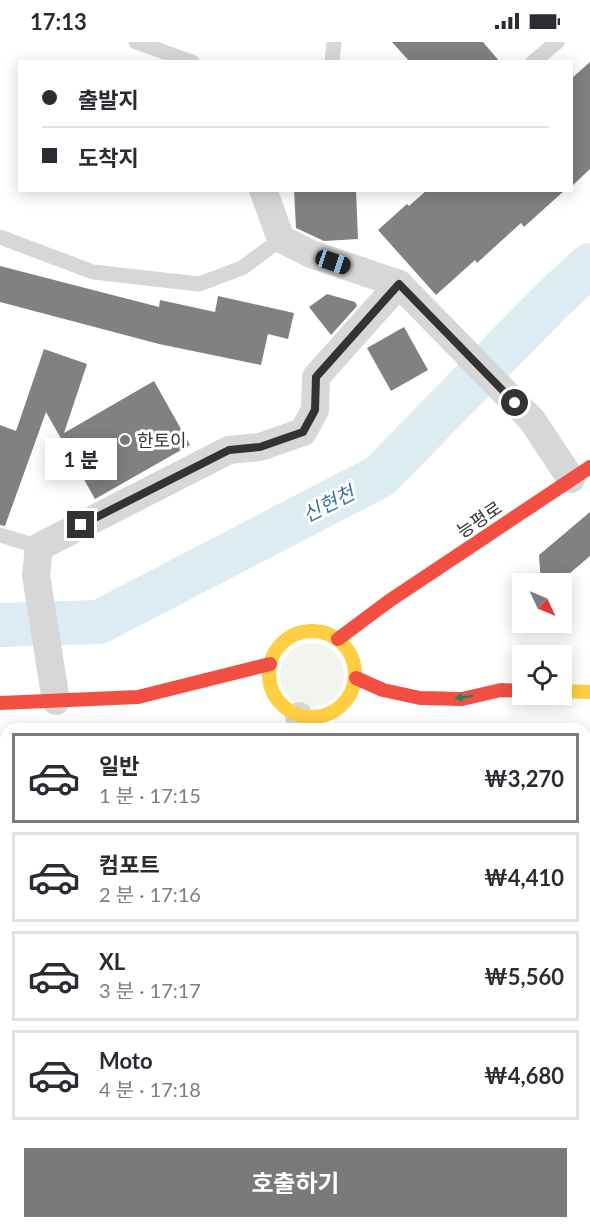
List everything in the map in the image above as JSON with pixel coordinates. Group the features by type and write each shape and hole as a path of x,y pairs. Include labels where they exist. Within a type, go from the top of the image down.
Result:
{"main road":[{"name":"능평로","path":"338,639 389,601 580,473"},
{"name":"능평로","path":"357,645 389,601"},
{"path":"312,631 325,633 357,645 356,678 352,692 344,704 333,713 308,723 280,704 272,692 270,664 276,651 285,640 298,633 312,631"},
{"path":"0,703 138,697 270,664"},
{"path":"225,675 270,682"},
{"path":"356,678 396,694 420,698 462,699 495,691 512,691"},
{"path":"572,691 590,692"}],"street":[{"path":"264,192 280,239 311,254 399,284 466,351 580,473"},
{"path":"56,701 36,575 39,547 229,450 260,447 303,432 315,410 316,377 399,284"}],"lane":[{"path":"136,42 186,60"},
{"path":"332,60 334,42"},
{"path":"535,60 557,42"},
{"path":"0,237 93,272 199,284 242,268 280,239"},
{"path":"0,535 39,547"}],"shaded area":[{"path":"312,643 330,649 338,657 344,675 338,693 330,701 312,707 294,701 286,693 280,675 286,657 294,649"}],"building":[{"path":"392,42 483,42 498,60 408,60"},
{"path":"590,62 590,169 573,185 573,77"},
{"path":"294,192 356,192 358,239 324,241 296,228"},
{"path":"425,192 563,192 524,227 521,223 477,263 475,260 436,295 378,230 407,204 409,206"},
{"path":"0,266 159,307 160,300 215,312 218,296 294,313 288,339 268,334 261,365 159,344 0,302"},
{"path":"327,294 355,302 357,306 331,335 309,307"},
{"path":"404,327 428,370 391,391 367,348"},
{"path":"44,349 87,364 64,433 154,381 190,445 95,499 46,412 5,526 0,525 0,425 16,431"},
{"path":"590,512 590,556 570,573 540,573 539,555"}],"waterway":[{"name":"신현천","path":"0,625 99,622 380,476 551,301 590,265"}],"traffic: slow":[{"path":"312,631 329,634 343,643 352,657 355,674 352,691 343,705 329,714 312,717 295,714 281,705 272,691 269,674 272,657 281,643 295,634 312,631"},
{"path":"572,691 590,692"}],"traffic: jam":[{"path":"338,639 389,601 590,467"},
{"path":"0,703 138,697 270,664"},
{"path":"356,678 383,690 420,698 462,699 501,690 512,691"}],"place":[{"name":"한토이","path":"125,440"}],"route":[{"path":"81,525 229,450 260,447 303,432 315,410 316,377 399,284 515,403"}]}
